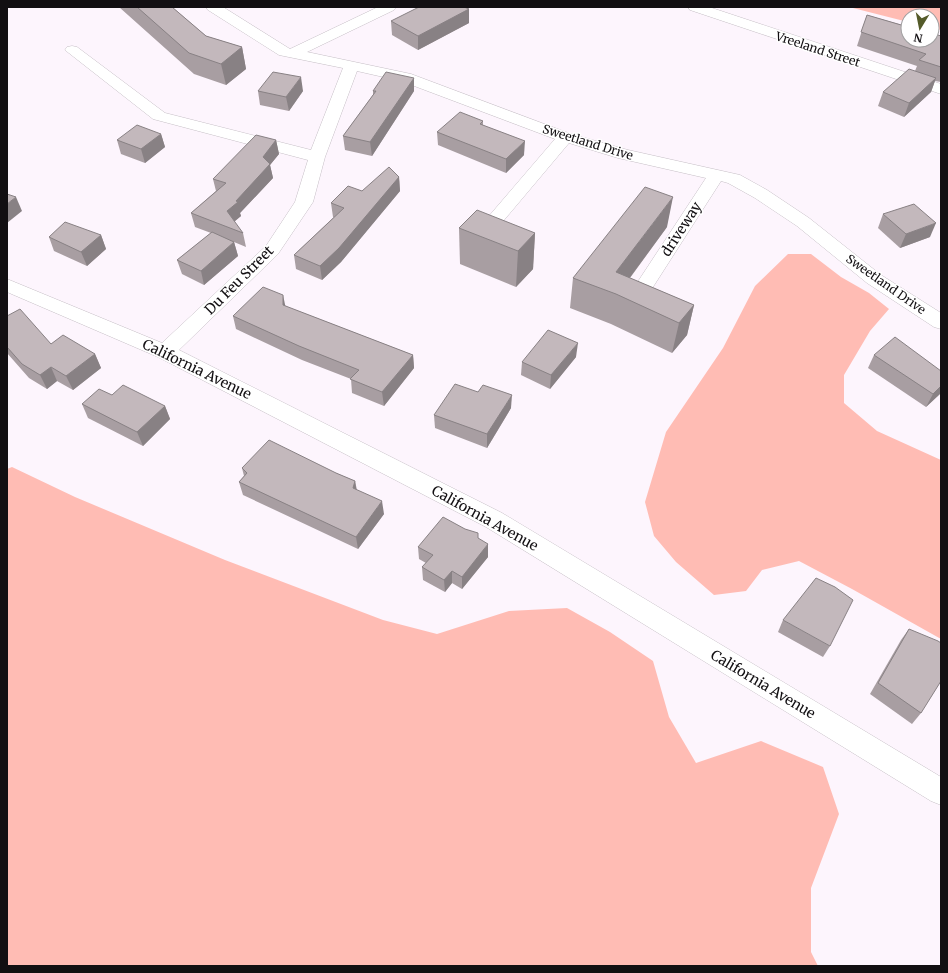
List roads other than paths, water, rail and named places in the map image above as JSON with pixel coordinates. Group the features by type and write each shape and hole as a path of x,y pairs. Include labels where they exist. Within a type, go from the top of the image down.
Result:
{"street":[{"name":"Sweetland Drive","path":"213,7 284,52 406,77 565,137 624,154 734,180 761,194 803,222 874,279 941,322"},
{"path":"291,54 389,7"},
{"name":"Vreeland Street","path":"695,7 941,90"},
{"path":"72,50 159,116 317,157"},
{"name":"Du Feu Street","path":"165,352 272,250 304,202 317,157 352,65"},
{"path":"483,234 565,137"},
{"name":"driveway","path":"646,283 716,175"},
{"name":"California Avenue","path":"7,285 165,352 494,520 941,792"}]}
